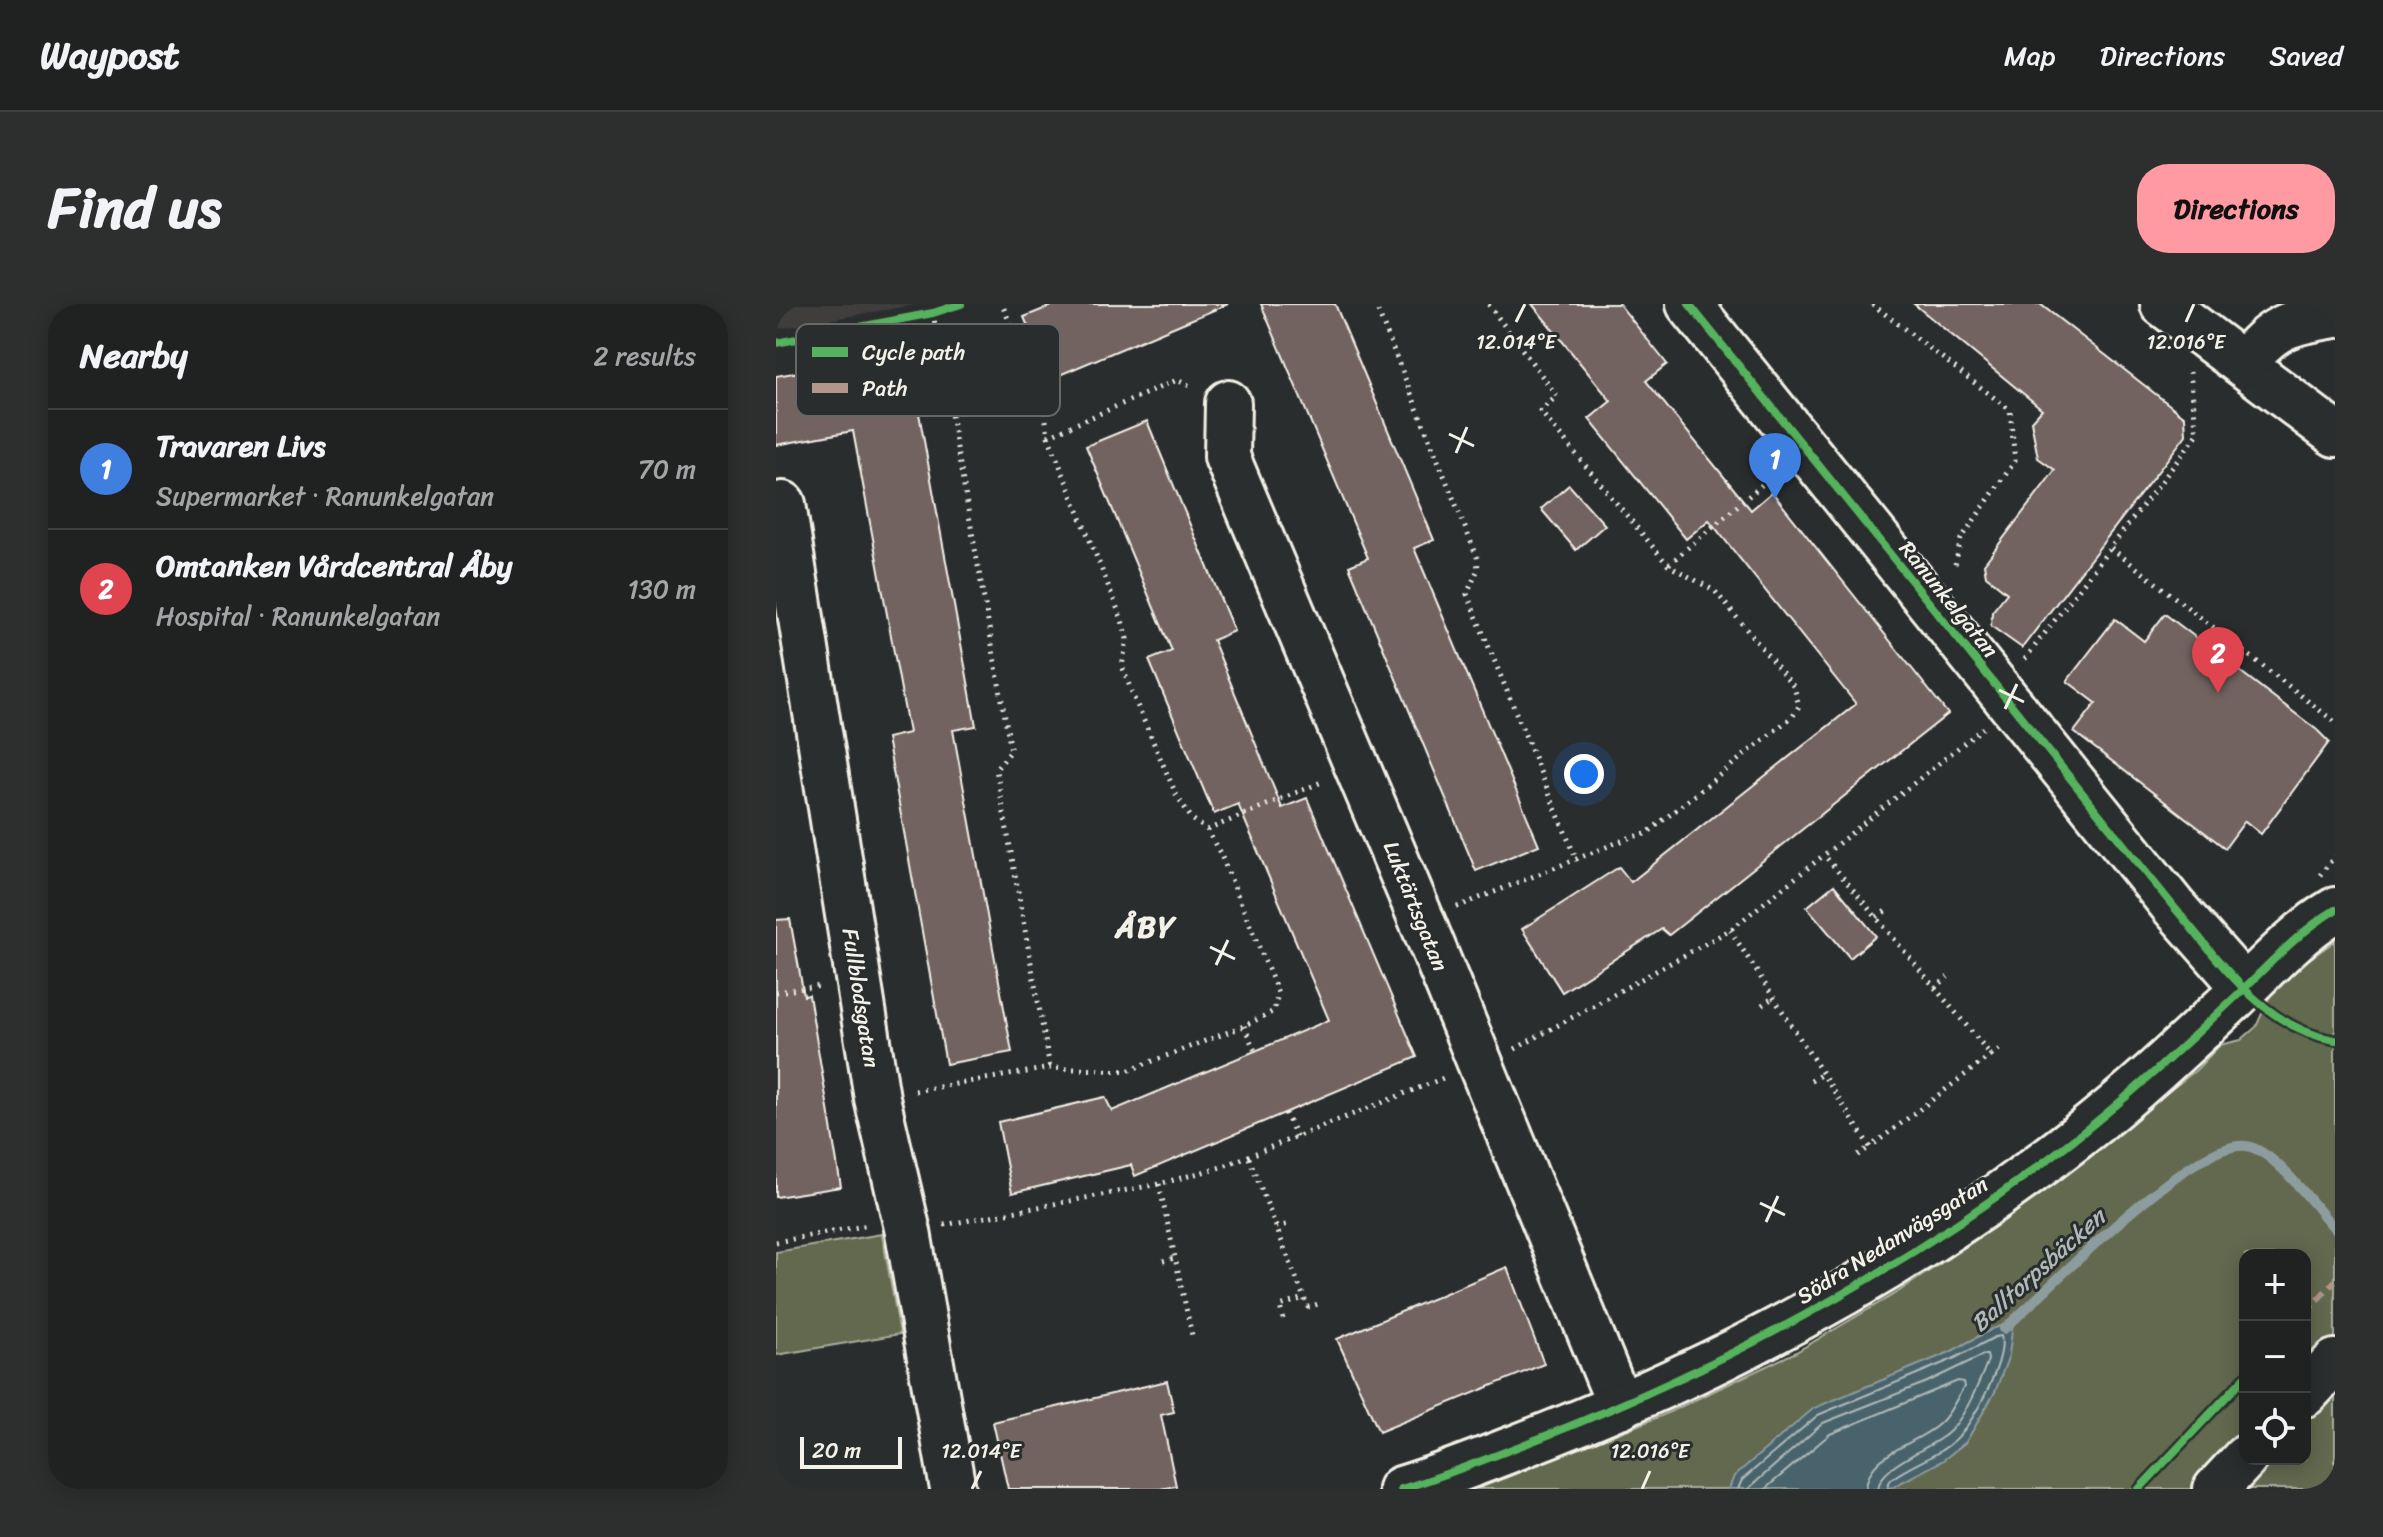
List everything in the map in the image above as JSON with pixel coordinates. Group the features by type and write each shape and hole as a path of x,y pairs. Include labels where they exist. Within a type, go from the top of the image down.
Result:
{"street":[{"name":"Ranunkelgatan","path":"1689,304 2173,906 2245,988"},
{"path":"2177,314 2335,434"},
{"path":"2243,364 2258,345 2288,323 2335,315"},
{"name":"Luktärtsgatan","path":"1228,403 1227,457 1358,766 1620,1406"},
{"name":"Fullblodsgatan","path":"783,504 877,1098 905,1221 953,1489"},
{"name":"Södra Nedanvägsgatan","path":"1401,1489 1445,1476 1620,1406 1781,1329 1856,1287 1984,1206 2078,1136 2178,1051 2285,949 2335,910"},
{"path":"2306,1393 2335,1362"},
{"path":"2216,1489 2239,1464"}],"path":[{"path":"1002,304 1010,324"},
{"path":"1375,304 1477,557 1478,569 1467,594 1577,861"},
{"path":"1422,921 1631,837 1646,834 1793,716 1799,706 1794,687 1715,591 1668,565 1540,411 1557,396 1488,304"},
{"path":"1872,304 2010,410 2015,461 1961,539 1953,565 1955,578"},
{"path":"933,313 935,324"},
{"path":"1997,687 2015,672 2197,435 2188,360 2175,346 2177,314"},
{"path":"1048,436 1177,380 1228,403"},
{"path":"951,416 1011,751 996,769 1050,1068"},
{"path":"877,1098 1050,1068 1127,1071 1244,1026 1274,1011 1278,993 1221,855 1207,830 1192,819 1176,794 1134,698 1122,666 1127,639 1122,620 1048,436 1045,416"},
{"path":"1668,565 1805,448"},
{"path":"2111,548 2335,722"},
{"path":"1207,830 1358,766"},
{"path":"1825,856 1991,1055"},
{"path":"1877,917 1890,908"},
{"path":"1730,930 1870,1147"},
{"path":"1935,988 1948,977"},
{"path":"1762,1005 1773,998"},
{"path":"1244,1026 1255,1051"},
{"path":"1858,1155 2004,1046"},
{"path":"1811,1081 1822,1074"},
{"path":"1285,1113 1297,1137"},
{"path":"1249,1158 1308,1307 1322,1303"},
{"path":"1159,1184 1193,1340"},
{"path":"776,1242 905,1221"},
{"path":"1276,1227 1290,1224"},
{"path":"1163,1261 1175,1258"},
{"path":"1283,1319 1280,1306 1304,1298"}],"shaded area":[{"path":"776,304 919,304 796,324 776,329"}],"green space":[{"path":"2335,941 2335,1489 1477,1489 1661,1416 1796,1352 1898,1292 2007,1219 2196,1070 2220,1045 2241,1040 2256,1027 2269,998 2287,975"},
{"path":"882,1234 900,1334 776,1355 776,1252"}],"water":[{"path":"2013,1322 2009,1355 1995,1392 1966,1442 1942,1461 1889,1489 1729,1489 1734,1476 1814,1408 1950,1352 1992,1329"}],"building":[{"path":"1056,304 1228,304 1060,375 1060,324 1027,324 1024,317"},
{"path":"1261,304 1335,304 1434,540 1414,548 1539,845 1476,871 1349,566 1368,558"},
{"path":"1532,304 1619,304 1667,364 1646,381 1751,510 1772,492 1948,714 1669,935 1662,929 1562,992 1522,929 1619,867 1631,882 1856,704 1709,520 1686,539 1589,419 1611,401"},
{"path":"1914,304 2040,304 2185,417 2186,435 2022,648 1991,626 1992,612 2007,593 1986,576 1984,564 2055,470 2038,458 2031,421 2042,409"},
{"path":"796,373 796,416 919,416 976,726 953,730 1012,1052 946,1064 887,738 909,733 853,431 776,445 776,376"},
{"path":"1147,421 1234,631 1213,640 1282,808 1307,798 1417,1057 1135,1176 1131,1165 1012,1193 998,1122 1105,1097 1112,1111 1329,1020 1238,804 1214,814 1149,660 1172,651 1086,446"},
{"path":"1569,485 1605,525 1576,550 1541,509"},
{"path":"2165,614 2329,742 2261,834 2245,821 2225,848 2074,732 2096,703 2067,681 2115,619 2144,641"},
{"path":"1834,885 1876,936 1850,958 1807,907"},
{"path":"790,919 804,996 809,995 841,1187 776,1197 776,920"},
{"path":"1507,1267 1544,1364 1379,1432 1337,1339"},
{"path":"1167,1381 1174,1412 1161,1415 1176,1486 1160,1489 1008,1489 993,1422"}],"waterway":[{"name":"Balltorpsbäcken","path":"2004,1329 2157,1191 2221,1151 2246,1146 2269,1157 2335,1229"}],"marked path":[{"path":"2311,1307 2335,1281"}],"cycle path":[{"path":"875,324 961,304"},
{"path":"1689,304 2225,968 2264,1006 2285,1021 2309,1033 2335,1040"},
{"path":"776,343 796,339"},
{"path":"1401,1489 1618,1406 1756,1341 1889,1266 2016,1183 2097,1121 2175,1054 2293,941 2335,910"},
{"path":"2139,1489 2239,1383"}],"place":[{"name":"Travaren Livs","path":"1775,499"},
{"name":"Omtanken Vårdcentral Åby","path":"2218,693"}],"district":[{"name":"ÅBY","path":"1146,927"}]}
